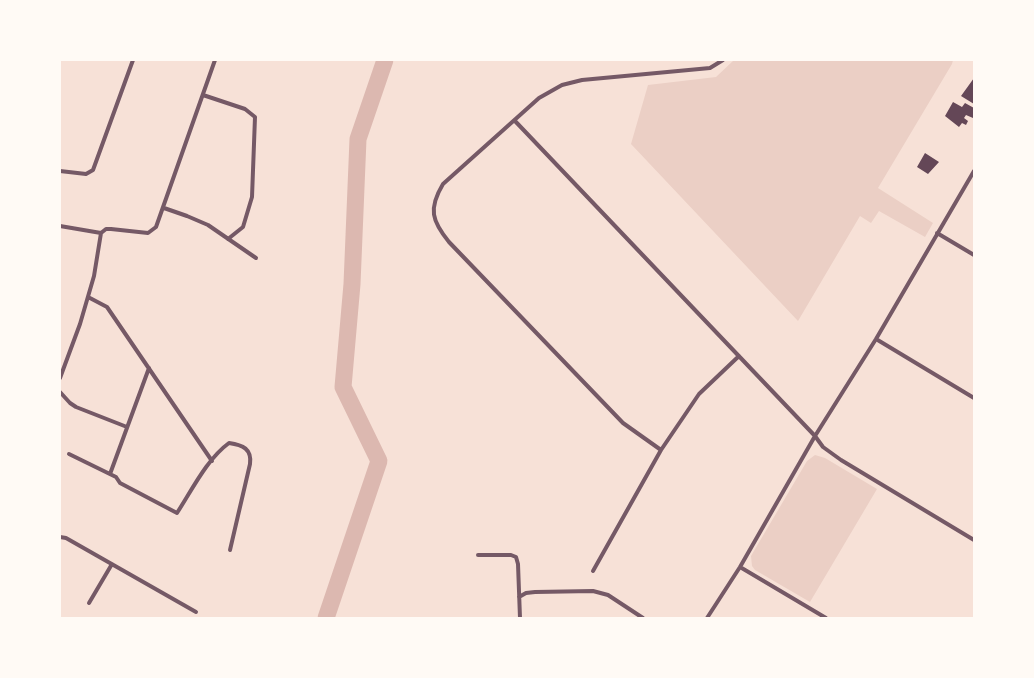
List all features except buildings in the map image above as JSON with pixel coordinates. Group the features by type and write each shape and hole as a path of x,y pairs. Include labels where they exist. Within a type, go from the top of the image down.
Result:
{"street":[{"path":"60,171 86,174 93,170 133,60"},
{"path":"60,378 94,276 101,233 106,229 111,229 148,233 159,222 215,60"},
{"path":"661,450 623,423 450,242 437,226 434,218 434,202 443,184 539,98 562,85 572,82 710,68 724,60"},
{"path":"203,95 245,109 252,112 255,117 252,197 242,227 228,239"},
{"path":"515,121 816,436 822,447 974,540"},
{"path":"707,618 740,567 816,436 876,339 974,170"},
{"path":"164,208 198,220 256,258"},
{"path":"60,226 101,233"},
{"path":"937,233 974,256"},
{"path":"88,297 107,307 212,461"},
{"path":"876,339 974,398"},
{"path":"592,571 661,450 699,394 739,356"},
{"path":"110,474 149,368"},
{"path":"60,392 76,407 127,427"},
{"path":"70,454 116,477 120,483 177,513 212,461 229,443 245,447 251,456 230,550"},
{"path":"60,537 66,538 196,612"},
{"path":"478,555 511,555 516,557 518,564 520,618"},
{"path":"89,603 112,564"},
{"path":"740,567 826,618"},
{"path":"519,597 526,593 535,592 593,591 608,595 644,618"}],"shaded area":[{"path":"734,60 953,60 878,188 933,223 925,237 879,211 871,223 860,216 798,321 631,144 648,85 716,77"},
{"path":"815,455 825,458 877,489 810,602 755,570 752,566 751,556 807,461"}],"waterway":[{"path":"326,618 379,461 343,387 352,284 358,139 385,60"}]}
